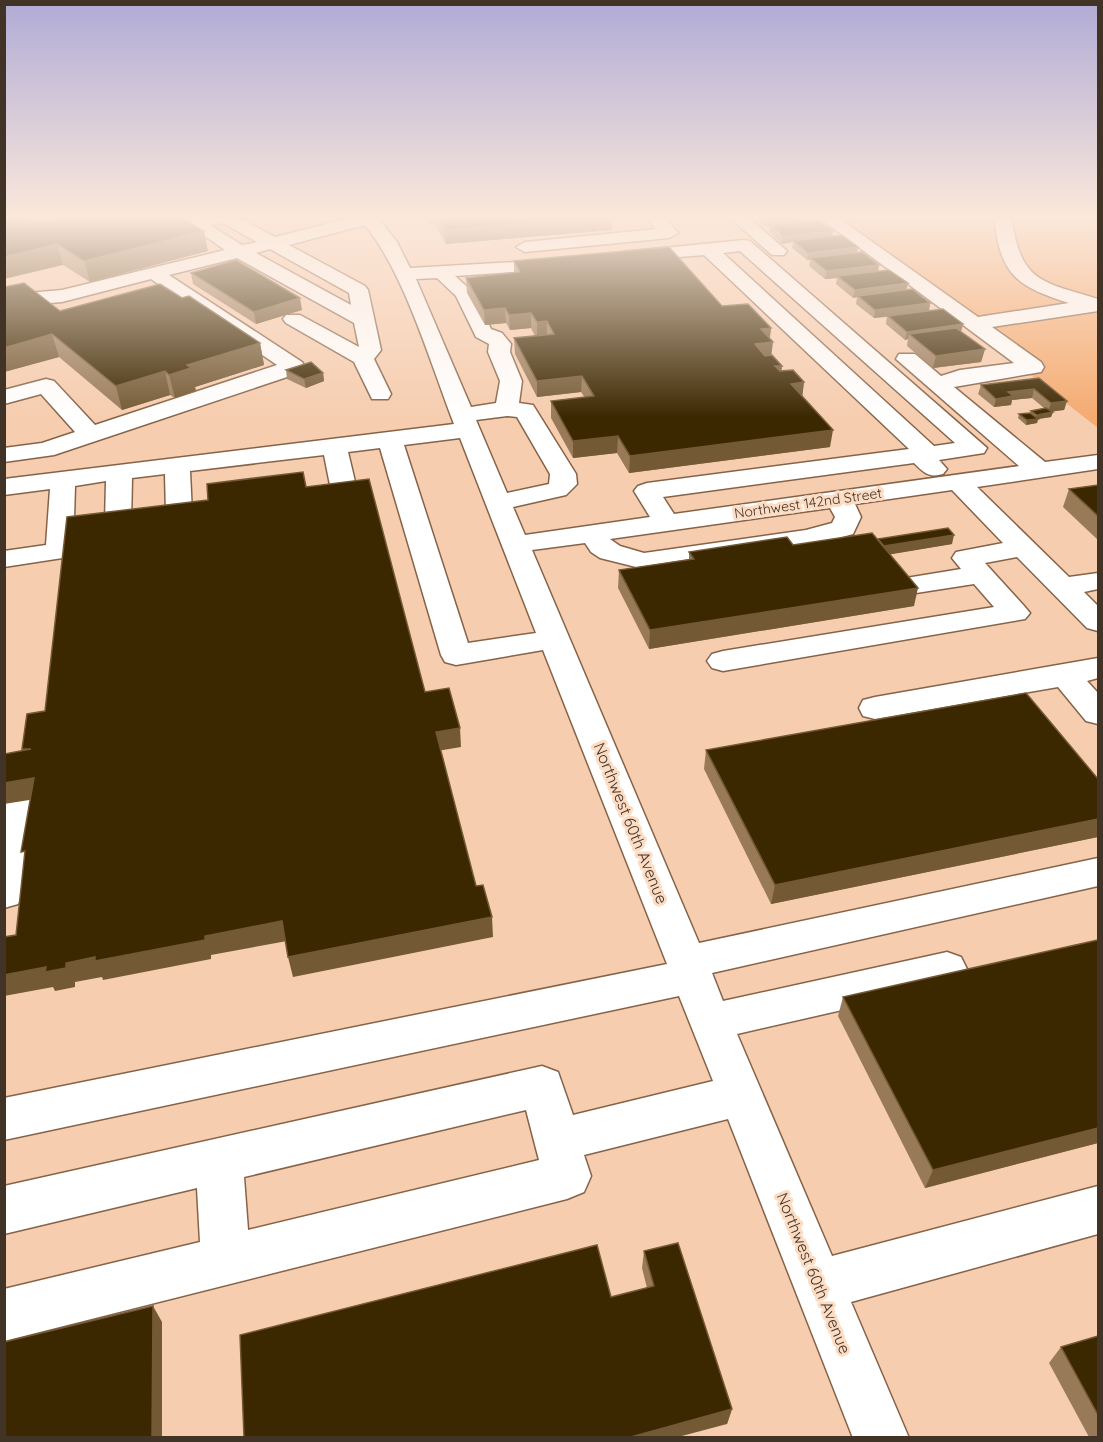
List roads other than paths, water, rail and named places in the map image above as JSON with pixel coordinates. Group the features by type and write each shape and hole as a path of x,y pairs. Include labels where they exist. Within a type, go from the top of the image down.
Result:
{"street":[{"path":"27,283 57,292 83,313"},
{"path":"4,301 112,283"},
{"path":"9,450 45,450 294,366 169,283"},
{"path":"298,283 364,320"},
{"path":"346,283 358,290 370,350 363,358"},
{"name":"Northwest 60th Avenue","path":"409,283 881,1437"},
{"path":"452,283 464,293 483,333 495,338 500,344 499,352 511,381 507,409"},
{"path":"744,283 1024,547 1098,622"},
{"path":"667,523 647,491 975,448 788,283"},
{"path":"816,283 865,324"},
{"path":"917,283 1033,367 960,377 938,385"},
{"path":"1037,283 1098,304"},
{"path":"105,285 127,302"},
{"path":"973,324 1098,304"},
{"path":"293,319 363,358 380,394"},
{"path":"892,347 1039,470"},
{"path":"227,412 291,391 271,374"},
{"path":"4,397 46,386 90,434"},
{"path":"4,487 177,465 224,471 335,446 390,439 465,422 507,409 525,410 563,474 564,484 557,490 540,496 499,502"},
{"path":"390,439 456,655 555,639"},
{"path":"335,446 344,490"},
{"name":"Northwest 142nd Street","path":"517,544 1098,462"},
{"path":"177,465 179,514"},
{"path":"118,522 119,472"},
{"path":"4,559 58,551 63,480"},
{"path":"593,533 601,546 610,552 644,561 797,540 843,528 848,517 839,498"},
{"path":"723,661 1015,613 966,558 1024,547"},
{"path":"916,584 981,575"},
{"path":"1063,586 1098,581"},
{"path":"875,708 1065,676 1098,668"},
{"path":"1065,676 1098,713"},
{"path":"4,793 16,791 4,893"},
{"path":"4,1119 690,969 1098,873"},
{"path":"712,1022 946,969"},
{"path":"4,1210 542,1086 567,1176 4,1315"},
{"path":"557,1140 741,1095"},
{"path":"219,1160 226,1260"},
{"path":"820,1285 1098,1210"}]}
